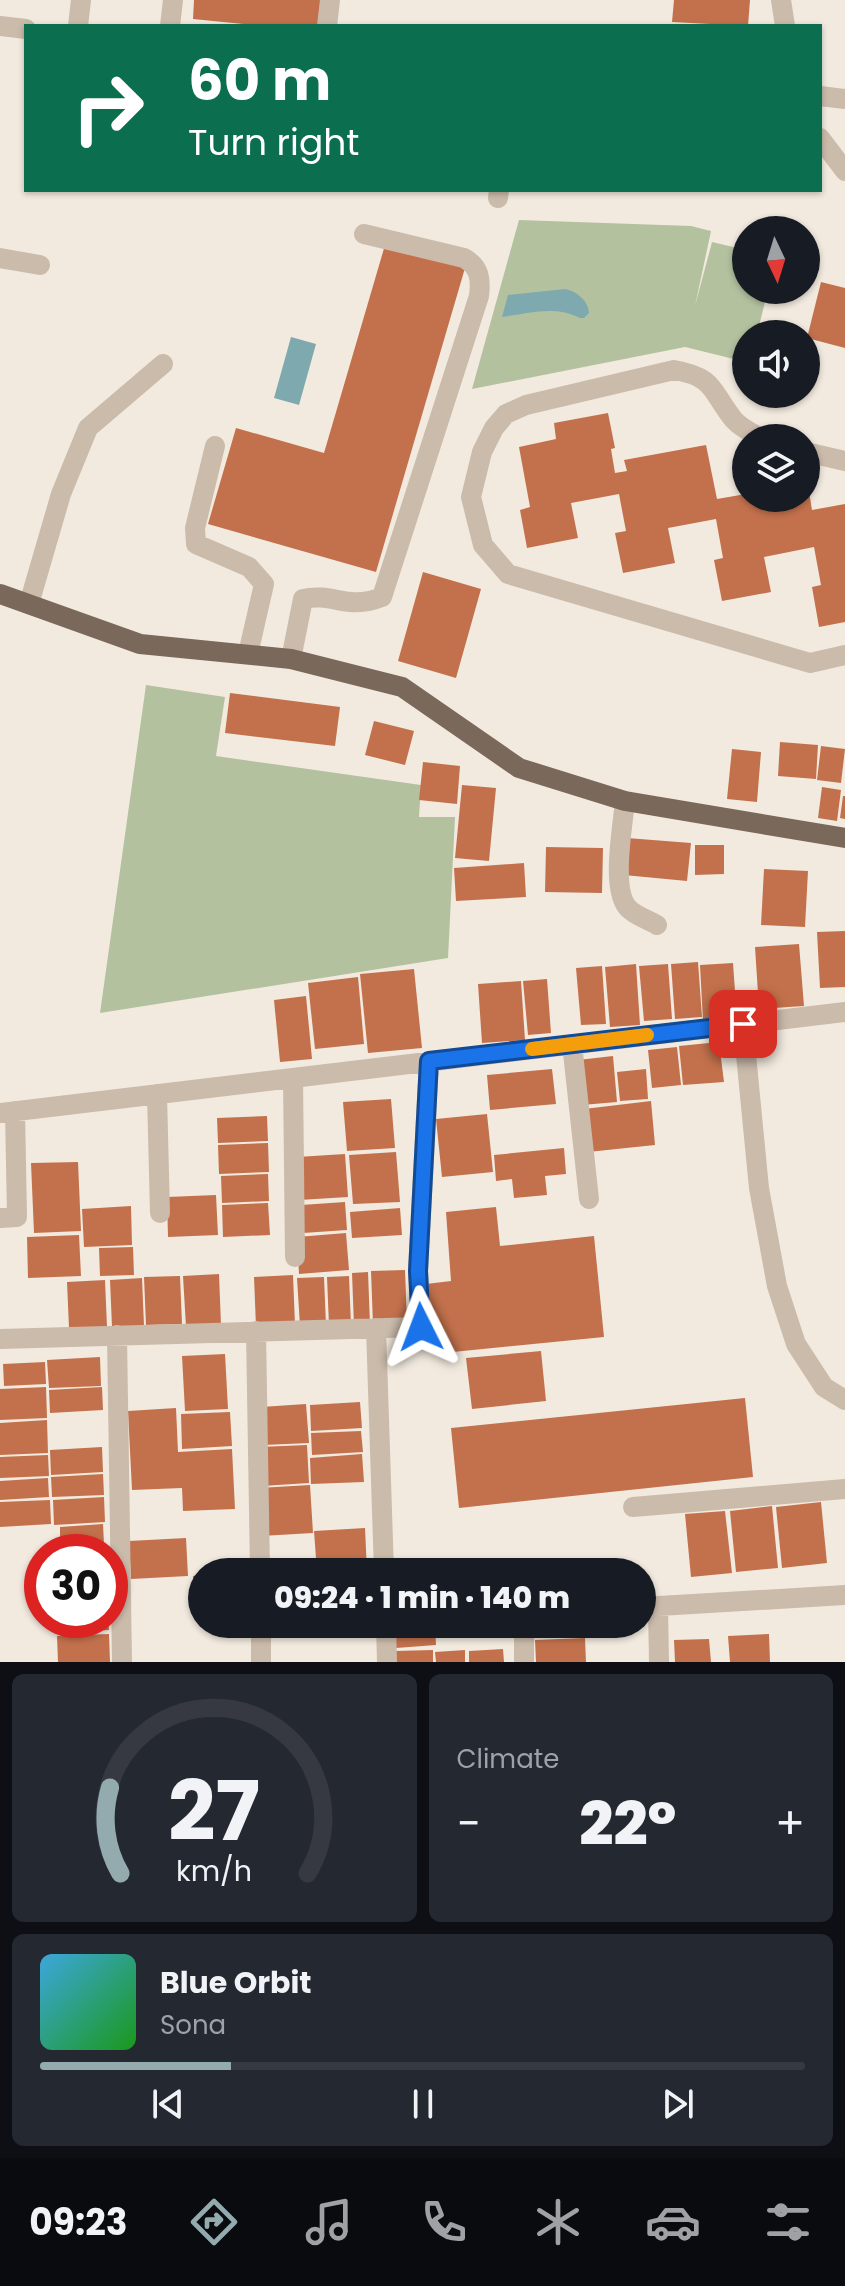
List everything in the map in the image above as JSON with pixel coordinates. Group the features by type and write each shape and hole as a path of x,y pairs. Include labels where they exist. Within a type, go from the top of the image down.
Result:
{"main road":[{"path":"0,594 140,644 291,659 402,687 519,768 625,801 845,838"}],"street":[{"path":"78,24 81,0"},
{"path":"170,24 173,0"},
{"path":"327,24 330,0"},
{"path":"781,0 785,24"},
{"path":"0,26 24,29"},
{"path":"822,96 845,99"},
{"path":"822,141 845,171"},
{"path":"291,659 303,599 316,596 353,604 382,597 479,296 481,279 474,264 464,258 364,234"},
{"path":"0,258 40,265"},
{"path":"29,604 61,494 88,428 163,364"},
{"path":"739,424 717,391 695,374 674,370 526,405 506,414 494,428 482,452 471,497 483,545 508,574 810,663 845,655"},
{"path":"215,446 195,528 196,544 249,567 264,584 248,654"},
{"path":"820,455 845,461"},
{"path":"625,801 620,896 628,909 657,925"},
{"path":"0,1218 17,1217 8,1112 845,1012"},
{"path":"743,1024 759,1188 777,1286 796,1344 824,1387 845,1400"},
{"path":"572,1044 589,1199"},
{"path":"0,1339 421,1327 418,1271 429,1061"},
{"path":"293,1078 295,1257"},
{"path":"157,1094 160,1213"},
{"path":"376,1328 384,1558"},
{"path":"256,1331 260,1558"},
{"path":"117,1335 122,1662"},
{"path":"633,1507 845,1489"},
{"path":"656,1607 845,1595"},
{"path":"261,1638 261,1662"},
{"path":"386,1638 387,1662"},
{"path":"524,1638 524,1662"},
{"path":"655,1638 659,1662"}],"green space":[{"path":"519,220 691,226 711,231 695,306 712,242 732,247 732,304 764,304 760,320 732,320 732,359 685,347 472,389"},
{"path":"146,685 225,697 216,756 421,785 419,817 455,817 448,958 100,1013"}],"water":[{"path":"565,289 585,301 589,313 584,318 551,311 502,317 508,295"},
{"path":"291,337 316,344 299,405 274,398"}],"building":[{"path":"194,0 322,0 319,24 244,24 193,19"},
{"path":"674,0 750,0 748,24 672,22"},
{"path":"385,245 465,268 376,572 208,524 236,428 324,453"},
{"path":"821,282 845,288 845,348 820,341 820,320 812,320 816,304 820,304"},
{"path":"608,413 615,448 611,449 615,473 627,471 624,460 706,445 717,499 732,496 732,512 820,512 820,509 845,504 845,622 819,627 812,587 821,585 814,547 764,557 771,592 722,601 714,560 723,558 716,519 668,528 675,563 623,573 615,533 626,531 619,494 571,503 578,538 527,548 520,510 530,507 519,447 556,439 554,423"},
{"path":"423,572 481,589 456,678 398,661"},
{"path":"230,693 340,707 335,746 225,733"},
{"path":"374,721 414,731 405,765 365,755"},
{"path":"780,742 818,745 816,779 778,776"},
{"path":"821,746 845,749 841,783 817,780"},
{"path":"732,749 761,752 757,802 727,799"},
{"path":"423,762 460,766 457,804 419,800"},
{"path":"462,785 496,788 489,861 455,858"},
{"path":"822,787 841,790 837,821 818,818"},
{"path":"845,796 845,819 840,818"},
{"path":"627,838 691,843 687,881 624,875"},
{"path":"695,845 724,845 724,874 695,875"},
{"path":"546,847 603,848 602,893 545,892"},
{"path":"524,863 526,897 456,901 454,868"},
{"path":"764,869 808,871 805,927 761,925"},
{"path":"845,931 845,987 820,988 817,932"},
{"path":"799,944 804,1006 759,1009 755,947"},
{"path":"698,962 702,1017 675,1019 671,964"},
{"path":"733,963 737,1019 703,1021 700,965"},
{"path":"636,964 640,1025 610,1027 605,967"},
{"path":"668,964 672,1019 644,1021 639,966"},
{"path":"602,966 606,1024 581,1025 576,968"},
{"path":"414,969 422,1048 368,1053 360,974"},
{"path":"358,977 364,1044 315,1049 308,983"},
{"path":"547,979 551,1033 528,1035 523,981"},
{"path":"521,981 525,1040 482,1043 478,984"},
{"path":"306,996 312,1059 280,1062 274,1000"},
{"path":"719,1042 724,1082 683,1085 679,1046"},
{"path":"677,1047 681,1085 652,1088 648,1050"},
{"path":"613,1056 617,1102 582,1105 578,1060"},
{"path":"552,1069 556,1104 490,1110 487,1075"},
{"path":"646,1069 648,1099 620,1101 617,1072"},
{"path":"391,1099 395,1148 347,1151 343,1102"},
{"path":"651,1101 655,1145 588,1152 584,1109"},
{"path":"487,1114 493,1172 442,1177 436,1119"},
{"path":"267,1116 268,1141 218,1143 217,1118"},
{"path":"268,1143 269,1172 219,1174 218,1145"},
{"path":"564,1148 566,1174 545,1176 547,1195 514,1198 512,1179 496,1181 494,1155"},
{"path":"396,1152 400,1202 353,1204 349,1155"},
{"path":"345,1154 348,1197 299,1200 297,1157"},
{"path":"78,1162 81,1231 34,1233 31,1163"},
{"path":"268,1174 269,1201 222,1203 221,1176"},
{"path":"216,1195 218,1235 168,1237 167,1197"},
{"path":"345,1202 347,1230 303,1233 301,1205"},
{"path":"268,1203 270,1235 223,1237 222,1205"},
{"path":"131,1206 132,1245 84,1247 82,1209"},
{"path":"496,1207 500,1246 594,1236 604,1337 433,1354 426,1284 451,1281 446,1212"},
{"path":"400,1208 402,1235 352,1238 350,1212"},
{"path":"346,1233 349,1270 299,1274 297,1237"},
{"path":"79,1235 81,1276 28,1278 27,1237"},
{"path":"133,1247 134,1275 100,1276 99,1248"},
{"path":"405,1270 407,1323 373,1325 371,1271"},
{"path":"368,1272 370,1325 354,1326 352,1273"},
{"path":"219,1274 221,1325 186,1327 183,1276"},
{"path":"293,1275 295,1325 256,1327 254,1277"},
{"path":"180,1276 182,1324 146,1325 144,1277"},
{"path":"349,1276 351,1325 329,1326 327,1277"},
{"path":"324,1277 326,1325 300,1326 297,1278"},
{"path":"142,1278 144,1326 112,1327 110,1280"},
{"path":"105,1280 107,1327 69,1328 67,1282"},
{"path":"541,1351 546,1401 472,1409 466,1358"},
{"path":"225,1354 228,1409 185,1411 182,1356"},
{"path":"100,1357 101,1386 49,1388 47,1360"},
{"path":"45,1362 46,1384 4,1386 3,1364"},
{"path":"46,1387 47,1418 0,1420 0,1389"},
{"path":"102,1387 103,1410 50,1413 49,1390"},
{"path":"745,1398 753,1477 459,1508 451,1428"},
{"path":"360,1402 362,1428 311,1431 310,1405"},
{"path":"306,1404 309,1443 263,1445 261,1407"},
{"path":"176,1408 178,1452 232,1449 235,1509 183,1511 182,1488 132,1490 128,1411"},
{"path":"230,1412 232,1446 182,1449 181,1414"},
{"path":"47,1420 48,1453 0,1455 0,1423"},
{"path":"361,1431 363,1452 312,1455 311,1433"},
{"path":"307,1445 309,1483 262,1486 259,1447"},
{"path":"102,1447 103,1472 51,1475 50,1450"},
{"path":"362,1454 364,1482 311,1484 310,1458"},
{"path":"48,1455 49,1476 0,1478 0,1457"},
{"path":"103,1474 104,1495 52,1497 51,1477"},
{"path":"48,1478 49,1497 0,1500 0,1481"},
{"path":"310,1485 313,1533 261,1536 259,1488"},
{"path":"104,1497 105,1522 54,1525 53,1500"},
{"path":"50,1500 51,1524 0,1527 0,1502"},
{"path":"821,1502 827,1563 782,1568 776,1507"},
{"path":"772,1506 778,1568 736,1572 730,1511"},
{"path":"725,1511 732,1573 691,1577 685,1514"},
{"path":"103,1524 104,1534 60,1534 60,1527"},
{"path":"365,1528 366,1558 316,1558 314,1531"},
{"path":"186,1538 188,1576 131,1579 129,1541"},
{"path":"769,1634 770,1662 730,1662 728,1636"},
{"path":"57,1638 109,1638 110,1662 58,1662"},
{"path":"396,1638 436,1638 436,1645 396,1648"},
{"path":"585,1638 586,1662 536,1662 535,1640"},
{"path":"709,1639 711,1662 675,1662 674,1640"},
{"path":"503,1649 504,1662 469,1662 469,1651"},
{"path":"433,1650 433,1662 396,1662 395,1651"},
{"path":"465,1650 465,1662 436,1662 435,1652"}],"slow traffic":[{"path":"532,1049 647,1035"}],"route":[{"path":"421,1327 418,1271 429,1061 743,1024"}]}
